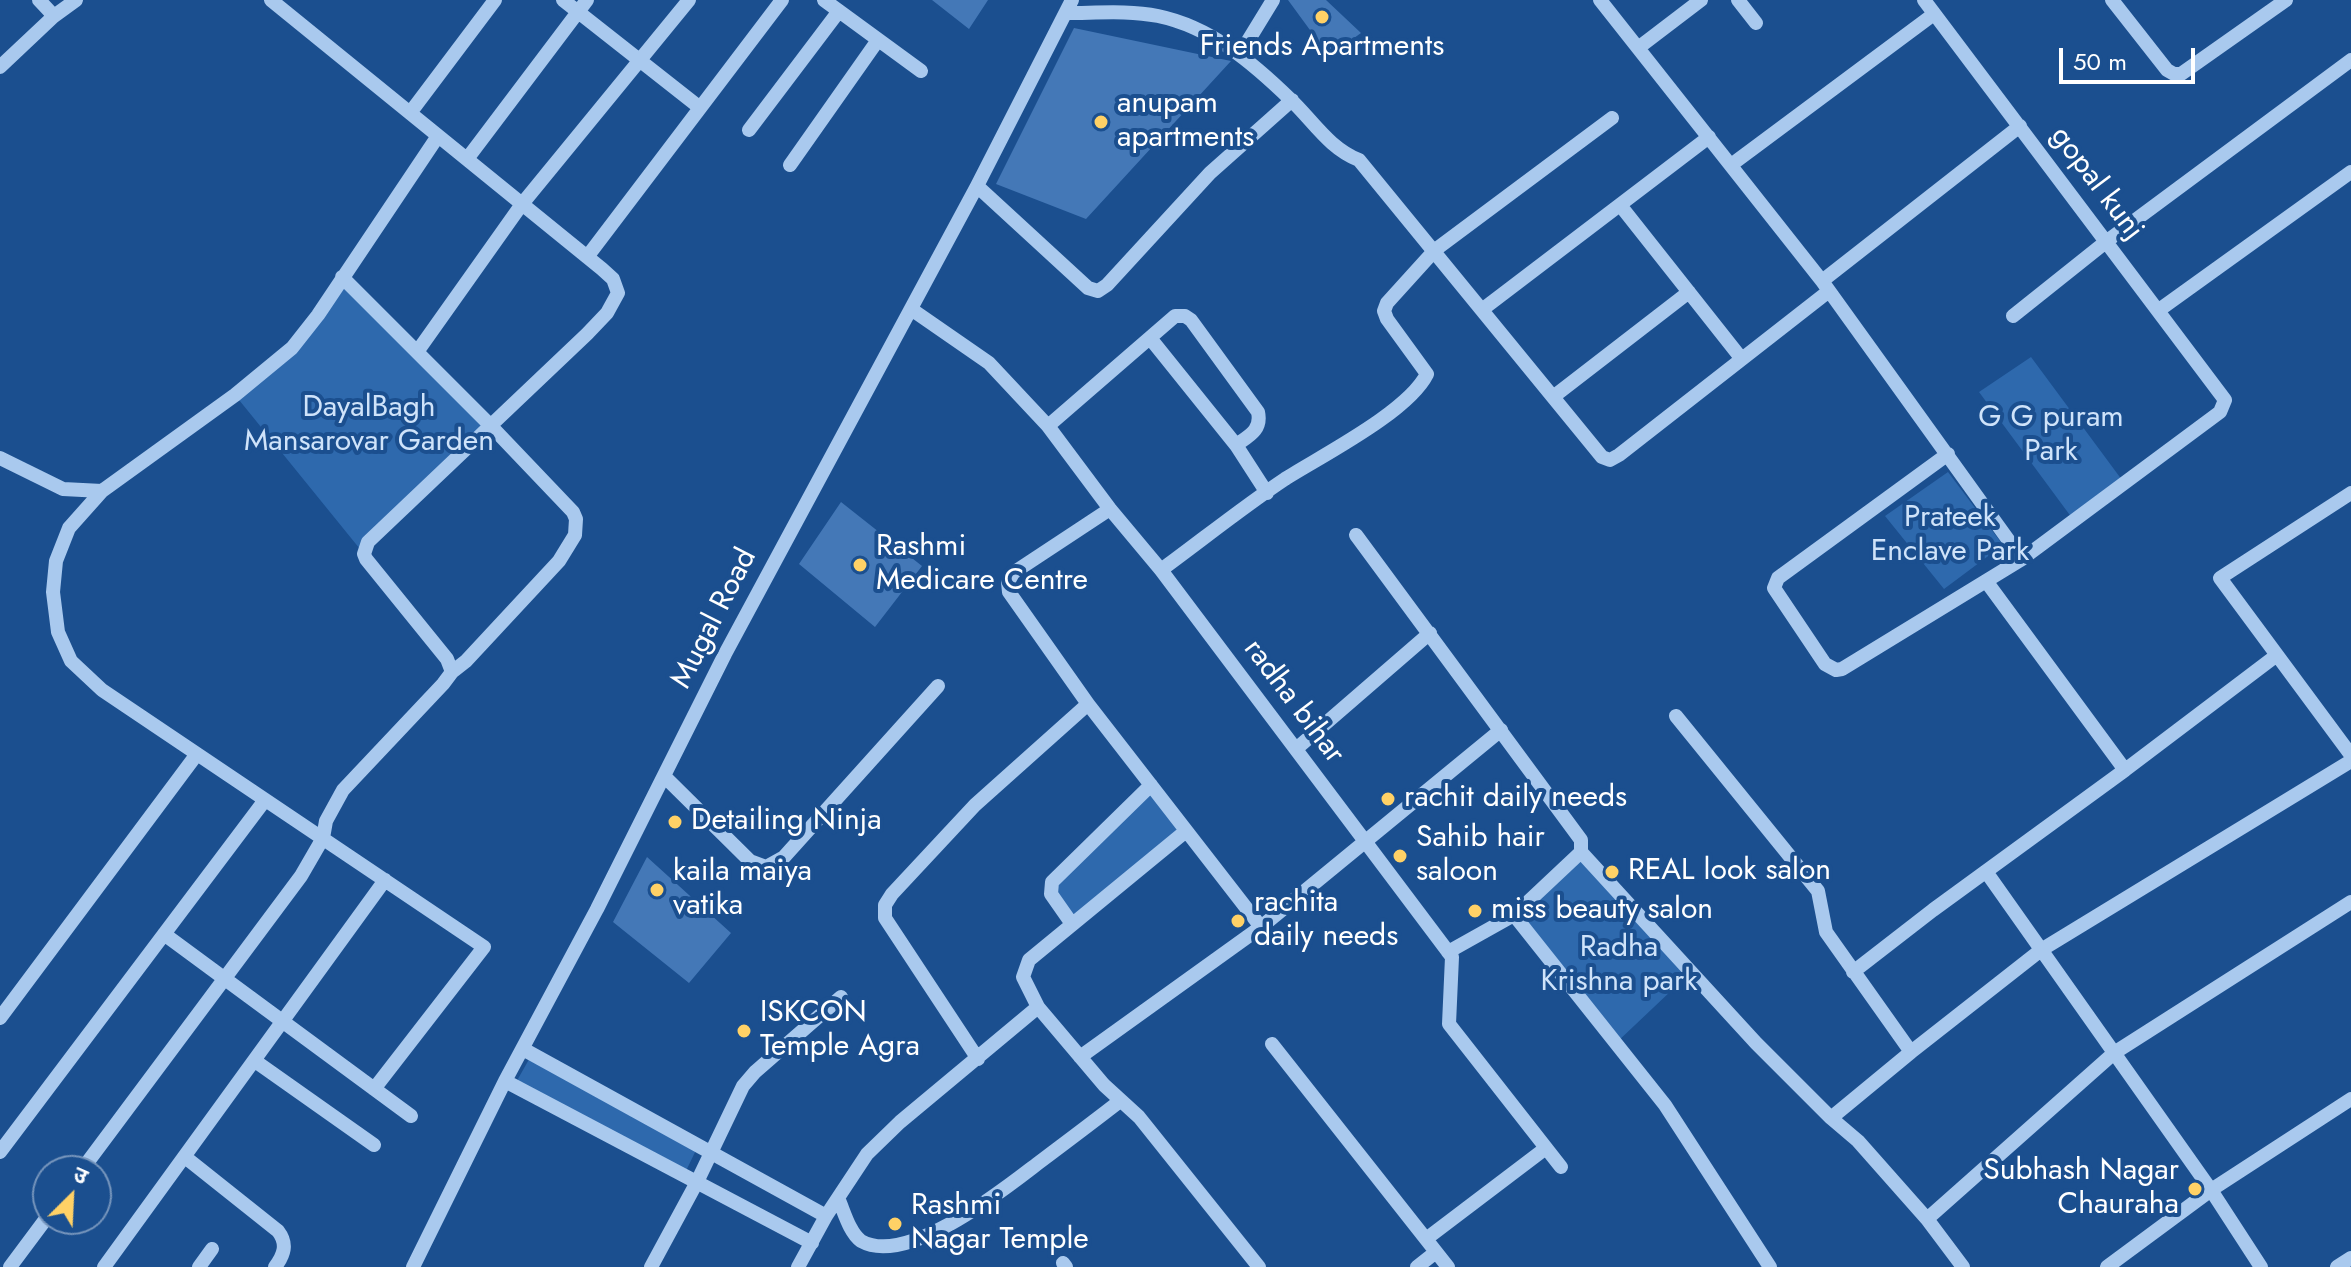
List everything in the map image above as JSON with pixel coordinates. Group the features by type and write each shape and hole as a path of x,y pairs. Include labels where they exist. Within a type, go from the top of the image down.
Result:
{"street":[{"path":"39,0 54,16"},
{"path":"0,67 54,16 76,0"},
{"path":"271,0 587,257 618,287 616,300 587,334 368,542 364,550 366,559 447,659 452,672"},
{"path":"410,113 495,0"},
{"path":"563,0 582,6 639,60 699,107"},
{"path":"417,352 522,204 689,0"},
{"path":"587,257 782,0"},
{"path":"824,0 921,71"},
{"path":"1240,54 1273,0"},
{"path":"1600,0 1826,286 1948,454 2022,559 1842,669 1836,670 1825,664 1774,588 1778,578 1948,454"},
{"path":"1638,48 1701,0"},
{"path":"1738,0 1756,23"},
{"name":"gopal kunj","path":"1924,0 2225,400 2220,412 2022,559"},
{"path":"2112,0 2174,74 2186,73 2286,0"},
{"path":"467,159 582,6"},
{"path":"1069,7 1155,15 1192,25 1240,54 1292,100 1334,147 1359,160 1483,309 1595,451 1610,460 1741,358 2020,126"},
{"name":"Mugal Road","path":"413,1267 725,654 977,186 1069,7"},
{"path":"749,130 839,11"},
{"path":"1731,165 1934,14"},
{"path":"790,165 878,40"},
{"path":"2013,316 2107,241 2351,60"},
{"path":"977,186 1088,288 1098,291 1210,173 1292,100"},
{"path":"1161,570 1267,493 1376,422 1421,387 1427,374 1384,311 1398,289 1435,250 1612,118"},
{"path":"374,1089 484,947 102,690 71,661 62,645 53,592 56,561 75,519 102,491 269,369 307,331 438,136"},
{"path":"1483,309 1709,137"},
{"path":"2159,310 2351,172"},
{"path":"1620,205 1741,358"},
{"path":"93,1155 301,876 323,838 326,821 343,790 559,561 576,527 573,512 342,277"},
{"path":"1553,397 1689,292"},
{"name":"radha bihar","path":"911,309 989,363 1048,426 1110,509 1161,570 1448,952"},
{"path":"1048,426 1175,316 1185,316 1258,412 1260,421 1256,430 1236,445"},
{"path":"1150,338 1236,445 1267,493"},
{"path":"0,458 63,489 102,491"},
{"path":"1831,1118 2041,950 2351,758 2220,578 2351,493"},
{"path":"1110,509 1013,573 1008,582 1009,592 1088,704 1261,927"},
{"path":"1356,535 1581,840 1581,852 1756,1043 1858,1141 1927,1219 1963,1267"},
{"path":"1986,581 2125,770"},
{"path":"1296,749 1430,633"},
{"path":"1853,972 2277,655"},
{"path":"664,776 750,861 766,867 784,857 938,686"},
{"path":"978,1059 885,918 885,905 975,805 1088,704"},
{"path":"1676,716 1818,891 1826,932 1911,1052"},
{"path":"1080,1057 1261,927 1501,730"},
{"path":"0,1018 197,754"},
{"path":"1072,924 1051,894 1052,882 1151,785"},
{"path":"0,1152 265,800"},
{"path":"1186,831 1026,965 1023,977 1038,1007 1120,1101 1139,1117 1259,1267"},
{"path":"1561,1167 1449,1024 1452,957 1448,952 1514,915 1581,852"},
{"path":"1987,873 2211,1190 2261,1267"},
{"path":"104,1267 385,880"},
{"path":"1927,1219 2114,1053 2351,902"},
{"path":"1514,915 1665,1105 1770,1267"},
{"path":"164,934 411,1116"},
{"path":"651,1267 748,1078 841,997"},
{"path":"798,1267 826,1216 880,1139 1038,1007"},
{"path":"1272,1044 1448,1267"},
{"path":"523,1049 826,1216"},
{"path":"255,1061 374,1145"},
{"path":"505,1081 812,1243"},
{"path":"2107,1267 2211,1190 2351,1099"},
{"path":"838,1198 854,1234 865,1243 891,1248 923,1240 966,1217 1120,1101"},
{"path":"1426,1239 1546,1148"},
{"path":"185,1157 278,1231 284,1238 283,1263"},
{"path":"10,1267 34,1235"},
{"path":"199,1267 212,1249"},
{"path":"1417,1267 1436,1252"},
{"path":"2337,1267 2351,1258"}],"green space":[{"name":"DayalBagh Mansarovar Garden","path":"342,277 491,426 364,554 235,395 298,341"},
{"name":"G G puram Park","path":"2031,357 2122,480 2072,518 1979,392"},
{"name":"Prateek Enclave Park","path":"1948,472 2003,545 1944,589 1885,516"},
{"path":"1151,785 1186,831 1072,924 1050,889"},
{"name":"Radha Krishna park","path":"1581,852 1691,972 1616,1043 1514,915"},
{"path":"532,1054 698,1146 684,1175 514,1086"}],"building":[{"path":"932,0 988,0 969,29"},
{"name":"Friends Apartments","path":"1288,0 1326,0 1361,33 1329,56"},
{"name":"anupam apartments","path":"1074,28 1231,61 1086,219 996,184"},
{"name":"Rashmi Medicare Centre","path":"841,502 922,566 875,627 799,564"},
{"name":"kaila maiya vatika","path":"647,857 731,933 689,983 613,922"}],"place":[{"name":"Friends Apartments","path":"1322,17"},
{"name":"anupam apartments","path":"1101,122"},
{"name":"Rashmi Medicare Centre","path":"860,565"},
{"name":"rachit daily needs","path":"1388,799"},
{"name":"Detailing Ninja","path":"675,822"},
{"name":"Sahib hair saloon","path":"1400,856"},
{"name":"REAL look salon","path":"1612,872"},
{"name":"kaila maiya vatika","path":"657,890"},
{"name":"miss beauty salon","path":"1475,911"},
{"name":"rachita daily needs","path":"1238,921"},
{"name":"ISKCON Temple Agra","path":"744,1031"},
{"name":"Subhash Nagar Chauraha","path":"2195,1189"},
{"name":"Rashmi Nagar Temple","path":"895,1224"}]}
